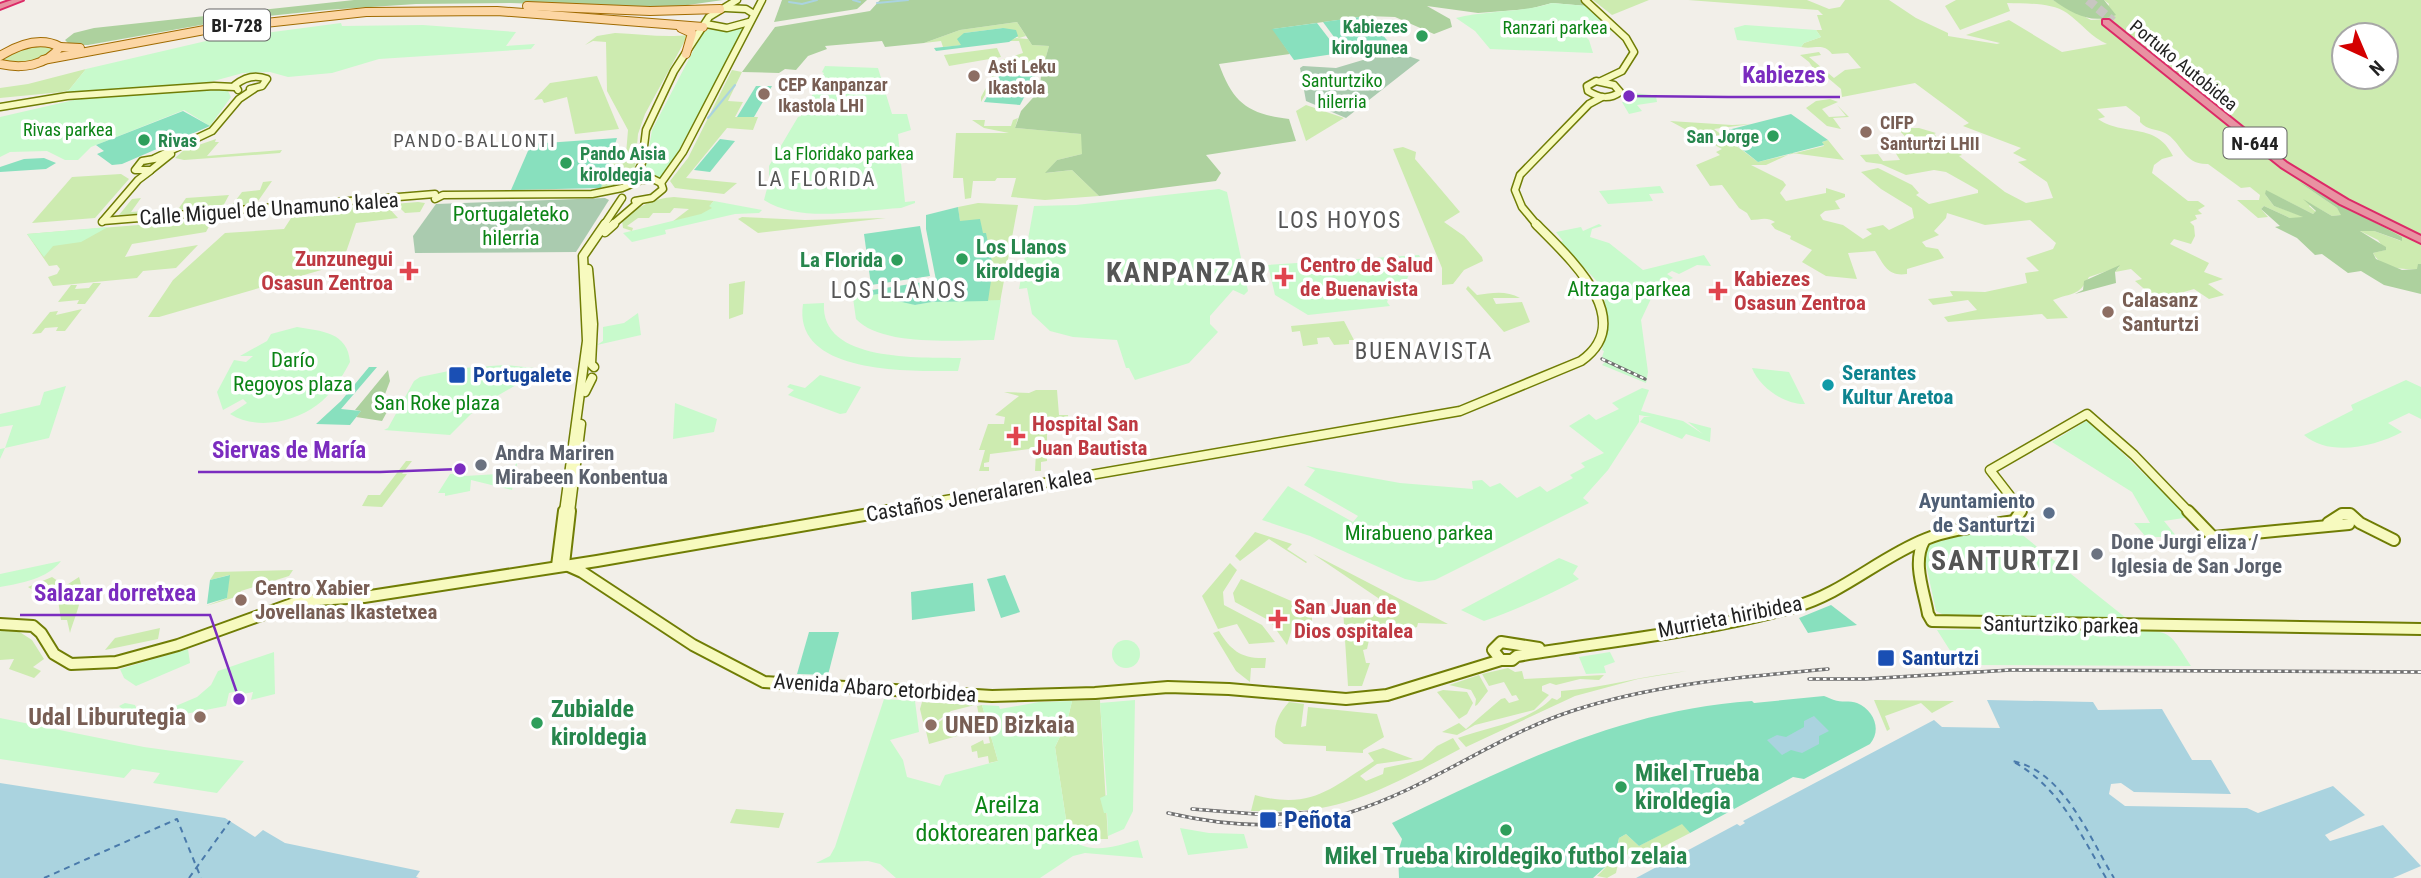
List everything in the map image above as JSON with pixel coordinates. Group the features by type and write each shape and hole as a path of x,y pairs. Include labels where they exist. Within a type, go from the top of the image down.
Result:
{"highway":[{"path":"0,6 11,0"},
{"path":"0,6 19,0"},
{"name":"Portuko Autobidea","path":"2421,232 2326,184 2270,148 2109,21 2284,165 2344,202 2421,240"}],"main road":[{"path":"636,10 690,8 728,0"},
{"name":"BI-728","path":"0,57 17,47 35,43 50,42 60,47 85,48 241,21 365,9 480,5 636,10 720,9"},
{"name":"BI-728","path":"0,67 220,27 366,12 497,11 675,26 704,25"},
{"path":"675,26 688,29 692,33 686,54"},
{"name":"BI-728","path":"43,60 56,53 60,47"}],"street":[{"path":"632,183 640,171 645,135 652,114 686,54 711,15 737,0"},
{"path":"586,375 599,372 591,364 593,324 588,265 590,256 609,227 640,201 657,195 663,189 662,183 682,152 762,0"},
{"path":"1587,0 1626,38 1634,52 1631,62 1619,73 1589,84 1589,104 1602,97 1619,94 1615,85 1601,81"},
{"path":"720,9 741,8 754,13"},
{"path":"704,25 734,27 749,22"},
{"path":"1615,85 1619,73"},
{"path":"174,151 161,166 138,175 135,168 138,163 174,151 212,131 239,99 267,79 258,76 238,86"},
{"path":"0,107 87,94 214,86 254,89"},
{"path":"238,86 239,99"},
{"path":"1588,91 1602,97"},
{"name":"Castaños Jeneralaren kalea","path":"0,624 19,623 33,626 62,660 71,664 92,665 152,653 216,633 281,607 315,599 364,597 597,561 1442,416 1502,395 1585,359 1601,333 1602,315 1594,289 1525,209 1514,190 1520,175 1589,104"},
{"path":"155,158 164,160"},
{"name":"Calle Miguel de Unamuno kalea","path":"138,175 102,222 455,195 604,193"},
{"path":"604,193 648,179 662,183"},
{"path":"560,565 586,386 587,326 583,256 621,197 622,188"},
{"path":"604,193 640,201"},
{"name":"Murrieta hiribidea","path":"1515,651 1550,649 1775,612 1821,598 1925,539 1957,530 2010,522 2018,517 2021,510 1990,470 2087,414 2134,455 2213,537 2320,527"},
{"path":"2320,527 2340,517 2394,540"},
{"path":"2320,527 2355,524"},
{"name":"Santurtziko parkea","path":"1925,539 1918,548 1918,559 1928,614 1932,621 2421,629"},
{"path":"1904,551 1918,559"},
{"path":"582,572 597,561"},
{"name":"Avenida Abaro etorbidea","path":"560,565 582,572 693,645 764,682 992,696 1168,687 1229,689 1327,699 1363,698 1387,695 1476,667 1497,656"},
{"path":"1501,642 1515,651 1509,661 1497,656 1495,645 1501,642"}],"green space":[{"path":"354,0 723,0 667,8 510,3 416,4 229,20 88,45 70,45 65,40 74,33 94,28"},
{"path":"782,0 867,0 857,9 774,22"},
{"path":"880,0 1582,0 1587,6 1552,3 1529,9 1478,13 1427,6 1450,19 1452,27 1434,34 1395,17 1367,16 1273,29 1290,54 1219,64 1236,97 1253,110 1289,119 1296,141 1206,155 1221,173 1216,181 1099,196 1072,170 1045,173 1057,160 1082,154 1081,134 1015,128 1021,111 1040,90 1041,74 1049,46 1032,45 1017,22 960,30 924,43 885,47 882,41 825,46 827,49 808,56 796,70 785,69 779,73 742,72 775,27 870,11"},
{"path":"1593,0 1649,0 1612,15"},
{"path":"1688,0 1807,0 1829,9 1840,7 1845,0 1889,0 1916,18 1948,33 1948,36 1997,44 2000,43 1966,35 2009,20 2062,52 2107,44 2067,13 2054,7 2007,3 2010,11 1960,30 1945,6 1956,0 2053,0 2091,20 2105,19 2109,4 2104,0 2421,0 2421,264 2418,264 2418,269 2405,269 2381,262 2373,253 2385,250 2378,240 2358,230 2374,231 2401,241 2302,184 2337,208 2342,215 2332,216 2311,204 2309,206 2316,212 2313,214 2279,197 2265,194 2274,206 2303,216 2302,219 2290,218 2264,206 2261,209 2268,217 2258,218 2237,200 2259,200 2260,195 2250,187 2241,188 2208,164 2193,161 2171,137 2143,125 2140,117 2126,106 2097,109 2105,117 2098,119 2148,134 2166,145 2173,156 2154,165 2152,173 2188,201 2198,201 2205,206 2198,210 2202,214 2195,215 2197,219 2190,222 2194,226 2195,236 2191,244 2174,239 2170,244 2209,263 2204,272 2223,279 2208,284 2224,295 2209,299 2194,289 2157,300 2135,281 2142,279 2131,269 2115,272 2119,267 2089,277 2078,291 2053,300 2068,318 2047,319 2042,314 1948,322 1944,317 1977,310 1968,300 1933,305 1928,299 1953,296 1950,291 1985,292 2027,283 2025,273 2039,271 2026,258 2053,249 2056,243 2030,220 1985,225 1947,213 1946,218 1934,231 1939,235 1922,242 1926,247 1938,249 1944,258 1907,269 1907,274 1895,274 1887,269 1875,251 1848,253 1857,279 1826,276 1802,262 1812,250 1775,229 1771,224 1775,222 1772,220 1751,220 1722,185 1710,186 1696,165 1720,155 1716,152 1722,149 1670,121 1751,124 1714,129 1758,162 1789,155 1766,165 1751,165 1783,181 1786,185 1780,193 1786,201 1826,193 1826,188 1845,194 1845,197 1835,201 1840,209 1825,211 1820,215 1823,220 1843,225 1863,239 1872,234 1866,229 1883,225 1889,230 1914,218 1912,208 1881,189 1861,172 1878,168 1912,185 1919,193 1916,195 1929,204 1978,193 1978,190 1946,172 1934,170 1906,175 1881,164 1866,162 1860,155 1878,154 1883,161 1900,160 1895,152 1917,149 1897,128 1919,128 1936,133 1934,134 1937,137 1962,155 1959,156 2005,192 2026,203 2053,198 2047,182 2018,162 2027,160 2013,153 2021,148 1963,126 1969,123 1915,83 1842,97 1841,89 1828,78 1809,81 1806,75 1817,74 1800,55 1819,52 1821,55 1809,57 1834,78 1845,70 1861,68 1848,53 1832,54 1822,47 1801,47 1804,43 1821,37 1816,30 1822,30 1817,15 1823,15 1818,10"},
{"path":"2053,0 2104,0 2116,15 2091,18 2068,10"},
{"name":"Ranzari parkea","path":"1552,3 1587,6 1615,31 1582,33 1589,40 1593,53 1490,49 1475,31 1456,18 1528,8"},
{"path":"1367,16 1391,45 1345,52 1323,22"},
{"path":"1017,22 1026,36 1019,38 1003,28 964,33 963,45 943,47 941,41 924,43 960,30"},
{"path":"341,23 342,26 423,25 516,32 506,46 535,44 531,49 379,59 332,73 288,77 270,72 243,73 210,82 61,94 69,90 86,69 206,41"},
{"path":"1317,23 1340,53 1294,60 1272,29"},
{"path":"1745,25 1816,30 1821,37 1804,43 1801,47 1737,40 1734,28"},
{"path":"744,27 672,163 660,178 644,177 652,130 704,30"},
{"path":"1003,28 1016,30 1018,36 1009,42 936,51 934,48 961,45 957,39 964,33"},
{"path":"615,33 688,35 645,114 638,134 636,158 626,154 628,130 607,91 606,42 593,41 585,45 597,36"},
{"path":"1016,38 1028,39 1032,45 1049,46 1041,74 1035,67 1025,64 1019,64 1035,70 1001,68 981,102 996,69 1009,65 992,69 993,63 1023,53 1019,41 1008,41"},
{"path":"36,45 52,47 53,50 29,62 3,60 14,51"},
{"path":"997,48 1001,57 949,66 944,55"},
{"name":"Santurtziko hilerria","path":"1393,51 1420,60 1346,118 1306,101 1300,68 1303,66 1336,68"},
{"name":"La Floridako parkea","path":"825,66 878,68 892,114 907,114 911,130 898,134 905,202 915,203 901,208 813,214 795,212 764,200 769,181 769,166 801,116 824,73 822,72"},
{"path":"86,69 69,90 0,98 0,88 28,84"},
{"path":"1003,69 1038,71 1020,105 984,102"},
{"path":"732,70 742,72 728,101 743,102 735,117 758,117 753,130 727,128 686,178 737,183 724,194 675,188 670,181 688,158"},
{"path":"597,76 619,129 575,134 567,97 544,103 542,99 534,100 550,83"},
{"path":"756,86 772,86 754,117 737,117"},
{"name":"Rivas parkea","path":"228,91 231,97 210,126 184,110 91,147 78,160 65,160 47,151 10,152 0,157 0,117 87,97"},
{"path":"1629,92 1656,96 1657,102 1637,105 1642,111 1629,114 1622,102 1625,102 1623,95"},
{"path":"1830,99 1838,102 1822,109 1829,117 1846,116 1837,105 1849,117 1833,118 1841,129 1827,126 1806,108 1816,101"},
{"path":"1306,105 1344,118 1306,141 1296,111"},
{"name":"Rivas","path":"183,111 210,126 122,164 112,165 97,154 104,151 96,145"},
{"name":"San Jorge","path":"1791,114 1828,140 1822,142 1824,145 1758,162 1720,132"},
{"path":"1018,118 1015,128 1082,134 1082,154 1057,160 1046,173 1072,170 1099,196 1045,200 1011,197 1016,178 997,178 995,181 973,181 971,198 965,199 963,178 953,178 956,133 1009,133 984,128 972,120 985,120 984,126 1011,126 1013,120"},
{"name":"Pando Aisia kiroldegia","path":"617,138 601,188 511,190 531,144"},
{"path":"216,139 215,142 219,142 207,156 282,150 280,153 184,160 175,158 184,150"},
{"path":"720,139 735,141 710,172 694,170"},
{"path":"1828,140 1844,160 1794,153 1824,146 1822,142"},
{"path":"615,146 621,161 636,162 634,168 624,181 601,188"},
{"path":"1403,147 1416,152 1415,159 1460,212 1444,222 1464,236 1482,257 1483,261 1464,270 1453,284 1442,285 1442,268 1393,149"},
{"path":"44,158 56,163 46,169 0,172 0,167 24,159"},
{"path":"121,174 129,179 95,218 32,223 72,177"},
{"path":"272,181 256,204 230,208 242,192 260,190 263,182"},
{"path":"2299,182 2402,237 2402,241 2374,231 2360,231 2386,247 2386,250 2373,253 2376,259 2402,270 2417,269 2418,264 2421,264 2421,294 2384,285 2361,271 2348,273 2322,254 2315,255 2297,238 2275,227 2280,226 2261,209 2264,206 2290,218 2303,217 2274,206 2265,194 2266,190 2313,214 2316,211 2303,199 2332,216 2341,215 2337,208"},
{"path":"1660,186 1664,193 1649,194 1653,201 1608,204 1599,191"},
{"path":"1219,189 1227,192 1248,291 1244,295 1233,290 1210,316 1210,324 1218,332 1189,363 1135,380 1129,368 1126,368 1117,340 1073,337 1050,331 1032,314 1027,288 1019,289 1034,206 1076,205"},
{"path":"229,195 222,208 119,215 132,199 141,198 131,212 179,208 186,198"},
{"path":"674,197 714,201 711,204 714,206 713,213 672,222 689,209 674,208 670,213 653,213 649,218 638,218 627,226 633,228 632,231 623,228 622,220 640,207 659,199"},
{"name":"Portugaleteko hilerria","path":"609,200 576,252 415,253 413,236 436,204"},
{"path":"714,201 762,210 759,213 735,214 665,230 666,234 632,242 623,233 701,214 712,208 709,206"},
{"path":"425,203 420,212 405,213 397,205 387,206 398,218 356,223 342,264 159,317 148,317 173,280 225,233 284,229 295,212"},
{"path":"978,203 1018,205 998,313 974,301 985,300 993,267 983,233 960,222 958,207"},
{"name":"Los Llanos kiroldegia","path":"958,207 960,221 980,219 983,233 986,233 993,267 988,301 915,305 889,299 893,295 885,293 853,298 853,293 936,280 926,229 926,215"},
{"path":"886,218 758,233 738,219 805,220"},
{"path":"213,219 206,232 132,244 125,257 198,245 176,268 143,271 137,278 53,286 48,277 57,274 60,269 57,265 49,266 27,234"},
{"name":"Altzaga parkea","path":"1599,224 1602,226 1592,229 1590,237 1609,243 1643,270 1704,255 1711,266 1697,265 1679,274 1672,271 1667,274 1673,278 1656,288 1641,320 1648,372 1646,383 1602,365 1607,360 1602,357 1602,350 1609,323 1604,297 1607,298 1607,292 1560,242 1563,241 1556,232 1581,227 1583,231"},
{"name":"La Florida","path":"920,226 930,276 871,285 864,234"},
{"path":"108,227 81,242 53,246 44,257 27,234"},
{"path":"1420,257 1405,258 1409,274 1405,283 1389,298 1387,302 1390,306 1308,315 1275,295 1268,265"},
{"path":"2120,265 2115,272 2116,283 2075,294 2083,290 2084,281"},
{"path":"745,281 743,314 729,319 729,284"},
{"path":"93,283 101,283 85,304 77,304 79,300 58,302 71,285 77,285 75,289 89,288"},
{"path":"1468,286 1477,295 1515,295 1520,298 1493,298 1496,304 1522,302 1530,322 1504,332 1466,289"},
{"path":"885,293 915,305 1001,300 994,340 941,341 902,338 868,328 856,319 853,298"},
{"path":"824,303 827,323 838,337 855,347 899,356 961,358 958,371 887,369 836,357 816,345 805,328 803,304"},
{"path":"82,309 65,331 56,331 58,327 45,328 41,333 32,334 50,312 58,311 56,315"},
{"path":"638,313 641,335 597,345 603,341 603,327 624,323"},
{"path":"1344,321 1354,340 1349,340 1349,344 1334,345 1329,337 1317,338 1318,344 1303,346 1300,331 1292,332 1291,326"},
{"name":"Darío Regoyos plaza","path":"297,327 332,335 344,344 348,352 350,362 327,396 297,416 274,422 251,422 230,414 247,403 243,399 223,410 217,392 234,360 246,362 253,356 240,356 267,341 271,334"},
{"name":"San Roke plaza","path":"505,365 544,369 478,407 450,435 384,430 388,428 414,381 420,377 463,368"},
{"path":"369,367 377,367 341,409 361,411 350,425 316,424 341,401"},
{"path":"1752,368 1789,372 1805,404 1781,398 1760,382"},
{"path":"388,370 390,381 382,402 388,410 382,421 356,417 361,411 355,410"},
{"path":"820,375 861,387 846,413 840,414 788,395 794,390 787,387 790,384 805,388"},
{"path":"2406,380 2421,387 2421,419 2409,413 2388,423 2402,432 2378,442 2339,448 2314,442 2304,435 2353,410 2351,405"},
{"path":"66,386 49,438 5,448 13,425 0,427 0,414 40,405 44,392"},
{"name":"Mirabueno parkea","path":"1642,388 1649,390 1641,411 1683,421 1703,434 1688,422 1711,428 1710,442 1686,434 1682,439 1640,422 1644,417 1651,417 1639,415 1639,422 1608,470 1583,498 1589,503 1435,580 1419,582 1405,579 1310,536 1262,520 1288,486 1353,522 1358,516 1304,485 1315,470 1306,466 1400,483 1473,489 1472,481 1482,480 1490,487 1500,483 1517,498 1540,486 1547,492 1573,478 1570,475 1585,467 1581,463 1604,453 1569,426 1589,414 1596,420 1619,409 1612,403"},
{"name":"Hospital San Juan Bautista","path":"1036,390 1057,390 1059,415 1068,415 1070,429 1059,432 1058,429 1047,430 1047,461 1041,462 1041,471 1035,471 1036,452 1029,452 1029,449 990,454 989,462 984,463 984,467 989,467 989,471 979,471 985,450 979,450 988,424 1004,424 1005,417 995,415 1019,396 1004,392 1029,393"},
{"path":"675,403 717,419 714,432 673,439"},
{"path":"2086,421 2102,429 2102,433 2147,477 2155,479 2190,517 2164,521 2177,537 2146,537 2134,523 2150,523 2132,492 2052,442"},
{"path":"518,459 512,490 471,480 470,491 445,496 445,493 438,493 450,474 465,473 465,476 512,473"},
{"path":"406,461 412,461 402,474 407,474 382,507 362,506 368,495 380,495"},
{"path":"2010,527 2131,622 1952,619 1936,611 1924,555 1926,546 1954,537"},
{"path":"1255,532 1292,544 1287,549 1307,562 1269,539 1240,561 1235,556"},
{"path":"1313,554 1448,624 1418,623 1417,627 1369,640 1367,649 1363,650 1366,663 1370,663 1362,686 1348,686 1343,609 1362,607 1381,600"},
{"path":"1559,558 1578,566 1573,574 1579,579 1484,621 1461,610"},
{"path":"61,561 41,576 0,587 0,574"},
{"path":"1230,563 1237,570 1223,592 1224,605 1262,625 1275,642 1249,644 1237,624 1218,629 1202,596"},
{"path":"293,570 289,576 241,591 239,596 206,606 227,598 229,575 210,580 215,572"},
{"path":"230,575 227,598 207,604 210,580"},
{"path":"1005,575 1020,612 1001,618 987,579"},
{"path":"52,577 65,586 79,577 81,598 70,633 67,620 61,620 57,593 43,584 33,590 28,587"},
{"path":"1241,579 1312,610 1312,628 1293,626 1287,645 1270,621 1235,602 1233,593"},
{"path":"973,583 975,611 912,620 911,592"},
{"path":"1831,605 1857,625 1808,633 1799,618"},
{"path":"160,628 158,639 105,650 115,638"},
{"path":"15,629 32,640 44,659 33,667 41,671 34,678 9,669 14,659 0,660 0,630"},
{"path":"2012,629 2025,635 2053,636 2051,630 2093,629 2099,637 2125,635 2132,630 2156,631 2174,641 2191,666 1970,665 1962,652 1951,652 1937,630"},
{"path":"1219,631 1238,652 1250,657 1266,658 1265,668 1251,668 1250,682 1236,671 1213,633"},
{"path":"809,632 839,632 828,675 797,674"},
{"path":"1126,640 1136,644 1140,654 1136,664 1126,668 1116,664 1112,654 1116,644"},
{"path":"188,649 190,663 136,686 124,678 120,669"},
{"path":"274,652 275,694 251,700 253,692 238,695 238,691 229,693 226,706 144,722 132,718 119,706 125,703 135,705 139,714 152,716 197,697 211,685 218,671"},
{"path":"1610,652 1615,662 1604,666 1606,673 1586,674 1579,657"},
{"path":"1508,668 1515,672 1522,671 1524,679 1604,675 1599,680 1580,679 1556,685 1550,683 1542,686 1542,691 1549,695 1534,710 1475,725 1457,735 1442,732 1459,723 1466,729 1501,699 1505,698 1509,703 1519,700 1516,695 1512,696 1504,682 1489,686 1482,674"},
{"path":"1687,671 1638,679 1575,696 1466,747 1458,738 1532,713 1552,698 1557,700 1561,697 1561,691"},
{"path":"1479,675 1488,691 1475,706 1476,699 1471,690 1449,685"},
{"path":"1437,692 1467,692 1473,703 1467,714 1459,719"},
{"name":"Mikel Trueba kiroldegia","path":"1824,696 1837,701 1857,703 1868,710 1876,727 1874,739 1870,744 1804,779 1793,777 1690,833 1682,824 1639,846 1626,834 1619,838 1614,859 1593,878 1399,878 1398,852 1402,839 1392,823 1523,762 1567,744 1657,716 1703,706"},
{"name":"Areilza doktorearen parkea","path":"884,699 915,701 919,732 890,740 903,760 907,777 940,786 945,775 998,761 982,705 999,706 1000,709 1039,702 1072,701 1067,722 1055,747 1069,839 1095,848 1138,840 1143,858 1085,853 1073,856 1040,878 896,878 880,864 868,861 816,863 830,856 835,847"},
{"path":"1100,700 1108,839 1069,839 1055,747 1067,722 1072,701"},
{"path":"1135,700 1133,811 1124,829 1108,836 1107,813 1104,813 1100,798 1107,795 1100,703"},
{"path":"1874,700 1954,701 1932,713 1921,703 1885,716 1890,729 1887,731"},
{"path":"922,702 975,705 951,711 925,730 920,709"},
{"path":"1289,702 1304,704 1301,727 1306,726 1308,707 1377,714 1384,737 1363,750 1363,753 1326,751 1326,746 1284,744 1275,737 1276,727 1280,714"},
{"path":"982,705 998,761 989,763 988,756 978,758 977,751 972,752 971,746 983,740 984,744 990,743 987,729 969,734 968,726 972,725 971,719 979,716 977,706"},
{"path":"952,713 957,736 929,744 926,731"},
{"path":"0,718 144,747 244,761 217,793 153,783 160,773 132,769 124,778 0,759"},
{"path":"1453,738 1460,749 1393,784 1358,798 1312,809 1251,811 1255,795 1291,800 1306,798 1332,788 1374,761 1368,753 1383,748 1413,759 1377,764 1360,776 1366,781 1383,774 1384,768 1422,760 1437,746"},
{"path":"736,809 784,813 779,828 730,823"},
{"path":"1682,823 1690,833 1651,853 1640,848 1619,859 1616,873 1607,878 1597,876 1612,859 1619,838 1626,834 1639,846"},
{"path":"1180,828 1209,833 1244,834 1248,848 1188,855"}],"water":[{"path":"1987,700 2093,702 2098,710 2162,709 2192,760 2211,760 2231,794 2134,792 2121,783 2111,784 2109,794 2125,806 2247,808 2258,813 2333,786 2365,815 2325,835 2330,841 2383,825 2421,866 2393,878 1636,878 1737,824 1740,826 1745,823 1743,821 1934,720 1942,727 2000,728"},
{"path":"1814,716 1829,731 1819,736 1819,744 1802,753 1791,750 1782,755 1767,740 1777,735 1786,737 1804,727 1804,721"},
{"path":"0,783 225,818 255,837 263,830 285,843 420,871 416,877 419,878 0,878"}],"waterway":[{"path":"789,2 802,4 817,0"},
{"path":"853,0 860,2"},
{"path":"877,3 908,0"},
{"path":"708,118 735,85"}],"ferry route":[{"path":"2106,878 2056,797 2043,783 2012,761 2030,767 2061,792 2114,878"},
{"path":"44,878 177,819 197,867"},
{"path":"197,867 230,821"},
{"path":"189,878 197,867"},
{"path":"197,867 201,878"}],"tunnel":[{"path":"2088,0 2113,21"}],"railway":[{"path":"1602,359 1645,379"},
{"path":"1168,813 1260,825 1328,818 1408,790 1516,734 1572,711 1667,688 1828,669"},
{"path":"1809,679 1865,679 2010,670 2421,672"},
{"path":"1192,809 1268,815 1314,812"}],"place":[{"name":"Kabiezes kirolgunea","path":"1422,36"},
{"name":"Asti Leku Ikastola","path":"974,76"},
{"name":"CEP Kanpanzar Ikastola LHI","path":"764,94"},
{"name":"Kabiezes","path":"1629,96"},
{"name":"CIFP Santurtzi LHII","path":"1866,132"},
{"name":"San Jorge","path":"1773,136"},
{"name":"Rivas","path":"144,140"},
{"name":"Pando Aisia kiroldegia","path":"566,163"},
{"name":"Los Llanos kiroldegia","path":"962,259"},
{"name":"La Florida","path":"897,260"},
{"name":"Zunzunegui Osasun Zentroa","path":"409,271"},
{"name":"Centro de Salud de Buenavista","path":"1284,277"},
{"name":"Kabiezes Osasun Zentroa","path":"1718,291"},
{"name":"Calasanz Santurtzi","path":"2108,312"},
{"name":"Portugalete","path":"457,375"},
{"name":"Serantes Kultur Aretoa","path":"1828,385"},
{"name":"Hospital San Juan Bautista","path":"1016,436"},
{"name":"Andra Mariren Mirabeen Konbentua","path":"481,465"},
{"name":"Siervas de María","path":"460,469"},
{"name":"Ayuntamiento de Santurtzi","path":"2049,513"},
{"name":"Done Jurgi eliza / Iglesia de San Jorge","path":"2097,554"},
{"name":"Centro Xabier Jovellanas Ikastetxea","path":"241,600"},
{"name":"San Juan de Dios ospitalea","path":"1278,619"},
{"name":"Santurtzi","path":"1886,658"},
{"name":"Salazar dorretxea","path":"239,699"},
{"name":"Udal Liburutegia","path":"200,717"},
{"name":"Zubialde kiroldegia","path":"537,723"},
{"name":"UNED Bizkaia","path":"931,725"},
{"name":"Mikel Trueba kiroldegia","path":"1621,787"},
{"name":"Peñota","path":"1268,820"},
{"name":"Mikel Trueba kiroldegiko futbol zelaia","path":"1506,830"}],"district":[{"name":"PANDO-BALLONTI","path":"475,140"},
{"name":"LA FLORIDA","path":"817,179"},
{"name":"LOS HOYOS","path":"1340,220"},
{"name":"KANPANZAR","path":"1187,272"},
{"name":"LOS LLANOS","path":"899,290"},
{"name":"BUENAVISTA","path":"1424,351"},
{"name":"SANTURTZI","path":"2006,560"}]}
